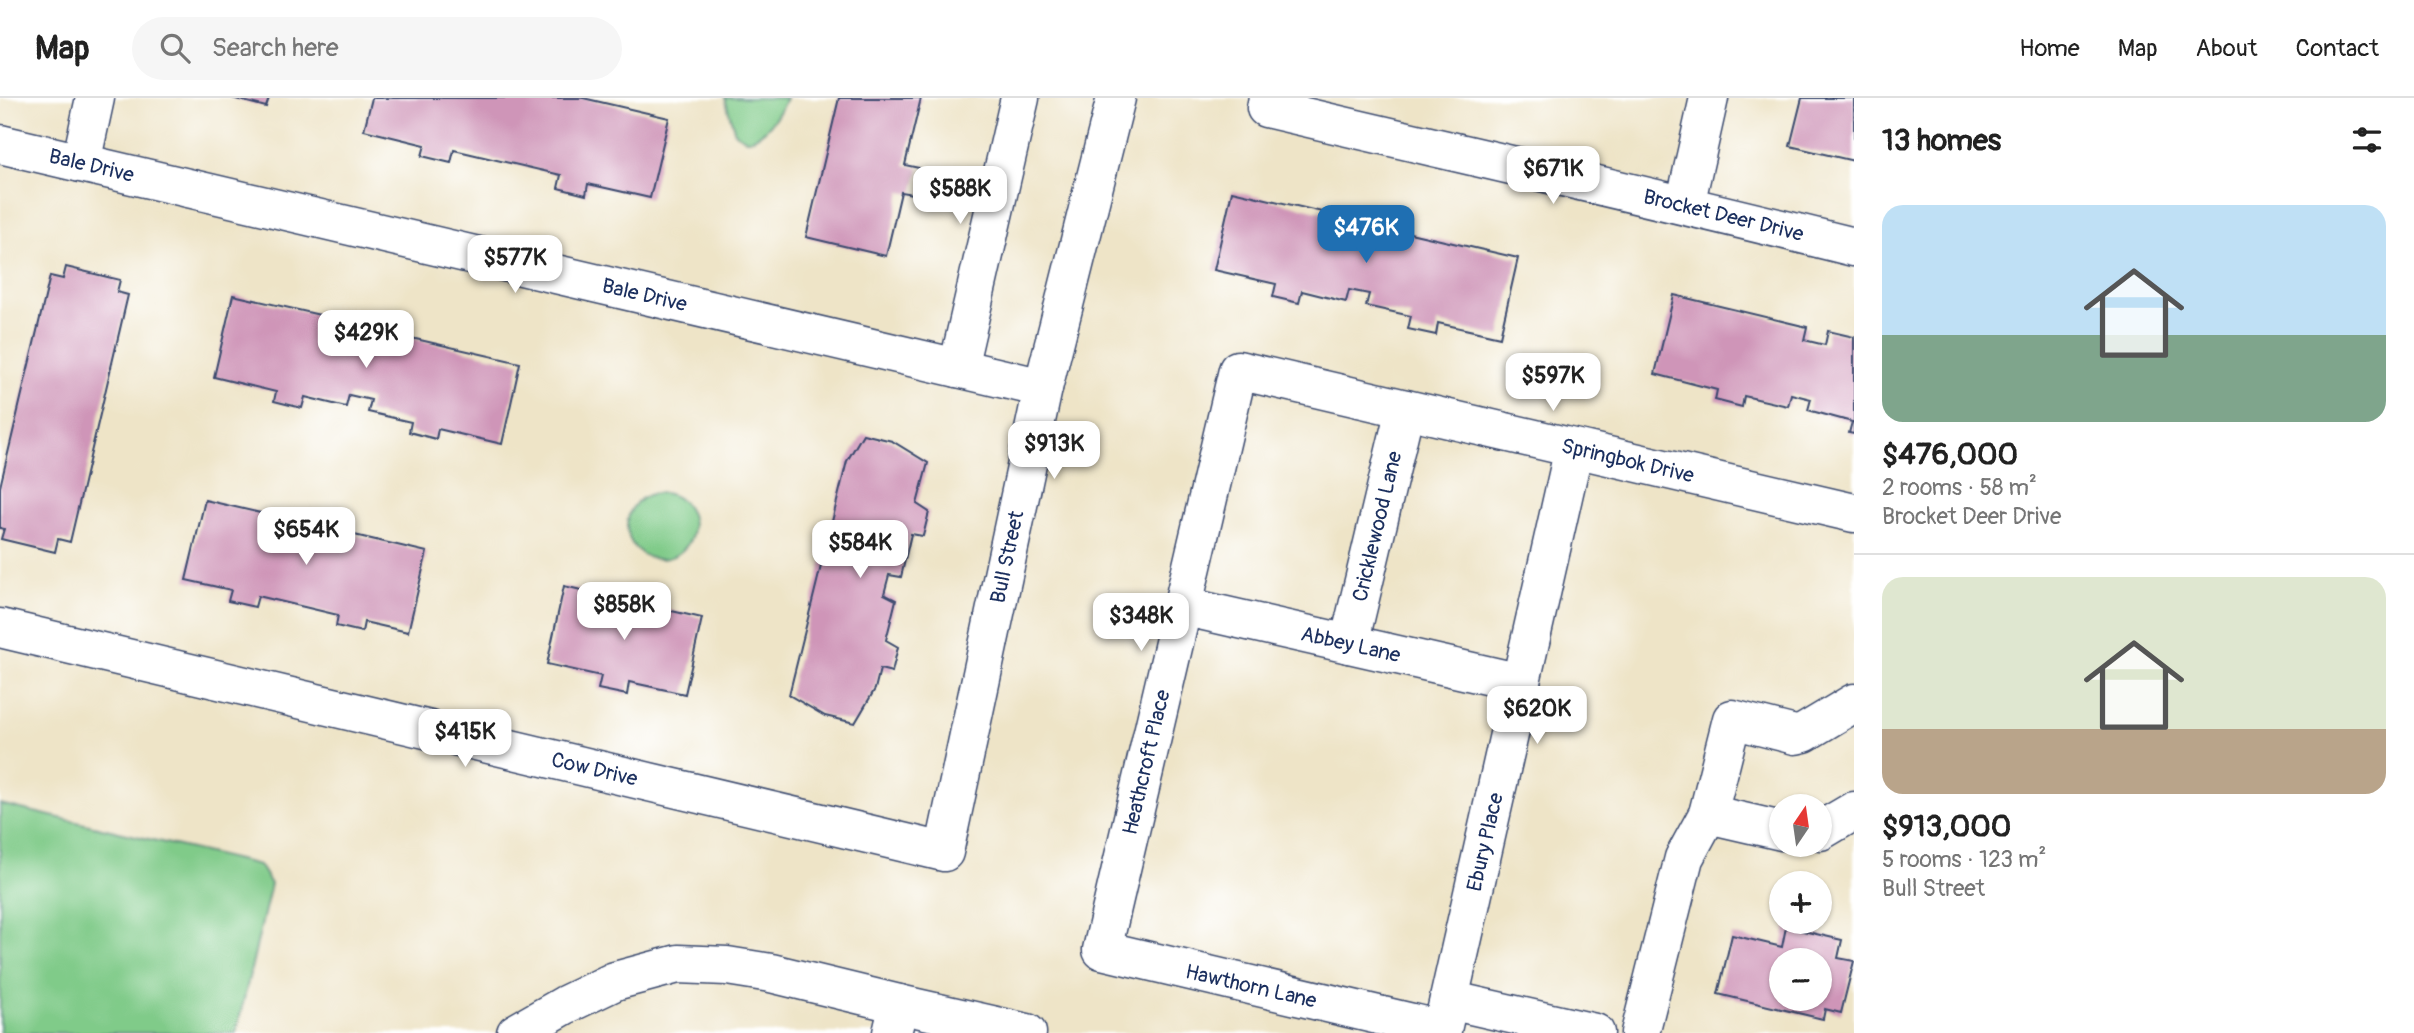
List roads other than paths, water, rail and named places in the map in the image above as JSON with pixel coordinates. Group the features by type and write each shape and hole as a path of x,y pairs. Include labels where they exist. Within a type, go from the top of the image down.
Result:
{"street":[{"path":"80,163 95,98"},
{"path":"958,368 1020,98"},
{"name":"Bull Street","path":"944,852 1043,388 1116,98"},
{"path":"1685,205 1709,98"},
{"name":"Brocket Deer Drive","path":"1267,103 1592,185 1854,247"},
{"name":"Bale Drive","path":"0,144 1043,388"},
{"name":"Springbok Drive","path":"1238,370 1854,513"},
{"name":"Heathcroft Place","path":"1102,950 1238,370"},
{"name":"Cricklewood Lane","path":"1349,644 1405,408"},
{"name":"Ebury Place","path":"1445,1015 1574,448"},
{"name":"Abbey Lane","path":"1182,606 1521,683"},
{"name":"Cow Drive","path":"0,628 944,852"},
{"path":"1640,1033 1684,858 1707,814 1732,719 1795,735 1804,733 1854,703"},
{"path":"1832,824 1854,811"},
{"path":"1707,814 1769,828"},
{"name":"Hawthorn Lane","path":"1102,950 1445,1015 1595,1033"},
{"path":"516,1033 615,981 678,964 727,966 771,973 896,1019 1027,1033"}]}
